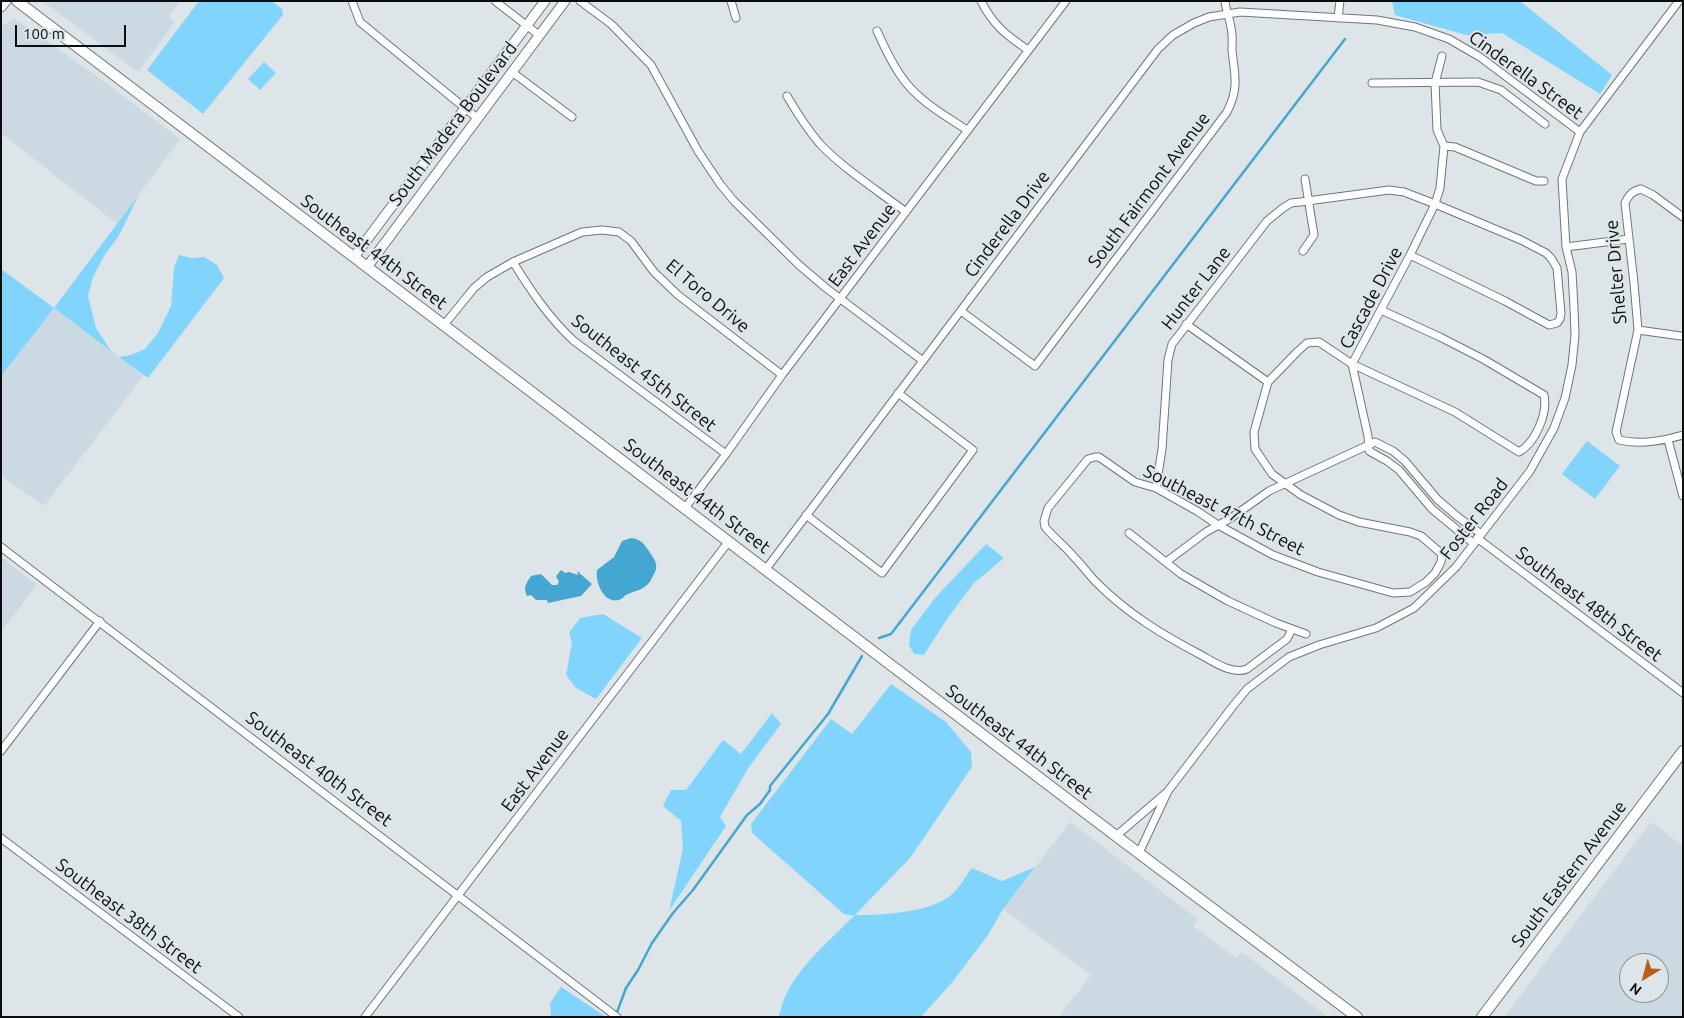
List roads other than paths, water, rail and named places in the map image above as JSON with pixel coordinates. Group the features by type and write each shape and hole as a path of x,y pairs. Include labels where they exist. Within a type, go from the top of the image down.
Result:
{"main road":[{"name":"Southeast 44th Street","path":"17,1 1357,1017"},
{"name":"South Eastern Avenue","path":"1482,1017 1683,751"}],"street":[{"path":"1,7 6,1"},
{"path":"352,1 360,22 477,118"},
{"path":"495,1 539,35"},
{"name":"South Madera Boulevard","path":"354,257 545,1"},
{"name":"South Madera Boulevard","path":"367,267 565,1"},
{"path":"580,1 611,24 651,65 698,152 734,201 799,265 840,299 923,361"},
{"path":"731,1 736,18"},
{"path":"981,1 989,17 999,29 1028,50"},
{"name":"East Avenue","path":"685,508 782,375 1066,1"},
{"name":"South Fairmont Avenue","path":"961,311 1035,366 1227,112 1233,101 1236,89 1236,76 1232,28 1227,15 1225,1"},
{"path":"1338,18 1340,1"},
{"name":"Foster Road","path":"1138,852 1168,791 1232,706 1248,689 1288,658 1319,645 1376,628 1414,608 1456,567 1530,471 1554,428 1565,398 1572,365 1575,335 1572,272 1566,247 1562,179 1580,132 1679,1"},
{"name":"Cinderella Drive","path":"766,569 1158,49 1173,35 1208,17 1240,12 1338,18"},
{"name":"Cinderella Street","path":"1338,18 1377,20 1405,25 1449,39 1480,56 1580,132"},
{"path":"877,31 902,77 913,90 923,100 967,130"},
{"name":"Cascade Drive","path":"1368,444 1368,436 1352,364 1410,255 1435,204 1440,188 1444,146 1437,130 1435,83 1442,56"},
{"path":"512,72 572,117"},
{"path":"1372,83 1478,82 1501,90 1545,124"},
{"path":"787,96 800,119 821,144 842,163 906,212"},
{"path":"1444,146 1455,147 1536,181 1544,181"},
{"path":"1304,251 1314,235 1306,179"},
{"name":"Shelter Drive","path":"1668,440 1627,442 1619,440 1616,432 1632,350 1638,330 1625,204 1633,191 1641,189 1653,195 1683,217"},
{"name":"Hunter Lane","path":"1156,488 1162,449 1169,352 1176,336 1267,222 1291,203 1397,190 1521,240 1546,253 1552,258 1557,268 1560,319 1557,323 1549,325 1505,301 1410,255"},
{"name":"El Toro Drive","path":"444,325 474,288 487,277 514,262 582,232 602,230 619,232 631,241 654,272 678,295 782,375"},
{"path":"1566,247 1629,239"},
{"name":"Southeast 45th Street","path":"514,262 535,297 561,329 574,341 726,454"},
{"path":"1285,485 1272,474 1255,449 1254,432 1268,382 1307,343 1319,342 1352,364 1455,412 1519,452 1527,448 1544,414 1546,404 1544,396 1483,359 1381,310"},
{"path":"1186,324 1268,382"},
{"path":"1638,330 1682,336"},
{"path":"806,515 882,573 973,450 898,393"},
{"path":"1683,436 1668,440 1683,496"},
{"name":"Southeast 48th Street","path":"1477,539 1458,517 1438,500 1405,461 1393,451 1376,442 1368,444 1369,451 1399,470 1432,509 1477,539 1683,693"},
{"path":"1166,562 1206,532 1269,491 1368,444"},
{"name":"Southeast 47th Street","path":"1285,485 1339,515 1360,522 1421,536 1442,554 1441,562 1435,573 1426,582 1410,592 1393,592 1318,572 1294,564 1218,525 1156,488 1135,482 1105,460 1095,456 1088,459 1048,508 1044,527 1122,607 1158,631 1230,669 1241,672 1247,669 1287,639 1292,629"},
{"path":"1129,533 1181,574 1228,602 1306,634"},
{"name":"East Avenue","path":"365,1017 728,541"},
{"name":"Southeast 40th Street","path":"1,546 617,1017"},
{"path":"1,751 100,622"},
{"name":"Foster Road","path":"1116,836 1168,791"},
{"name":"Southeast 38th Street","path":"1,838 239,1017"}],"waterway":[{"path":"879,638 891,634 1345,39"},
{"path":"616,1015 626,988 652,943 747,815 760,804 770,790 770,786 828,714 862,656"}]}
